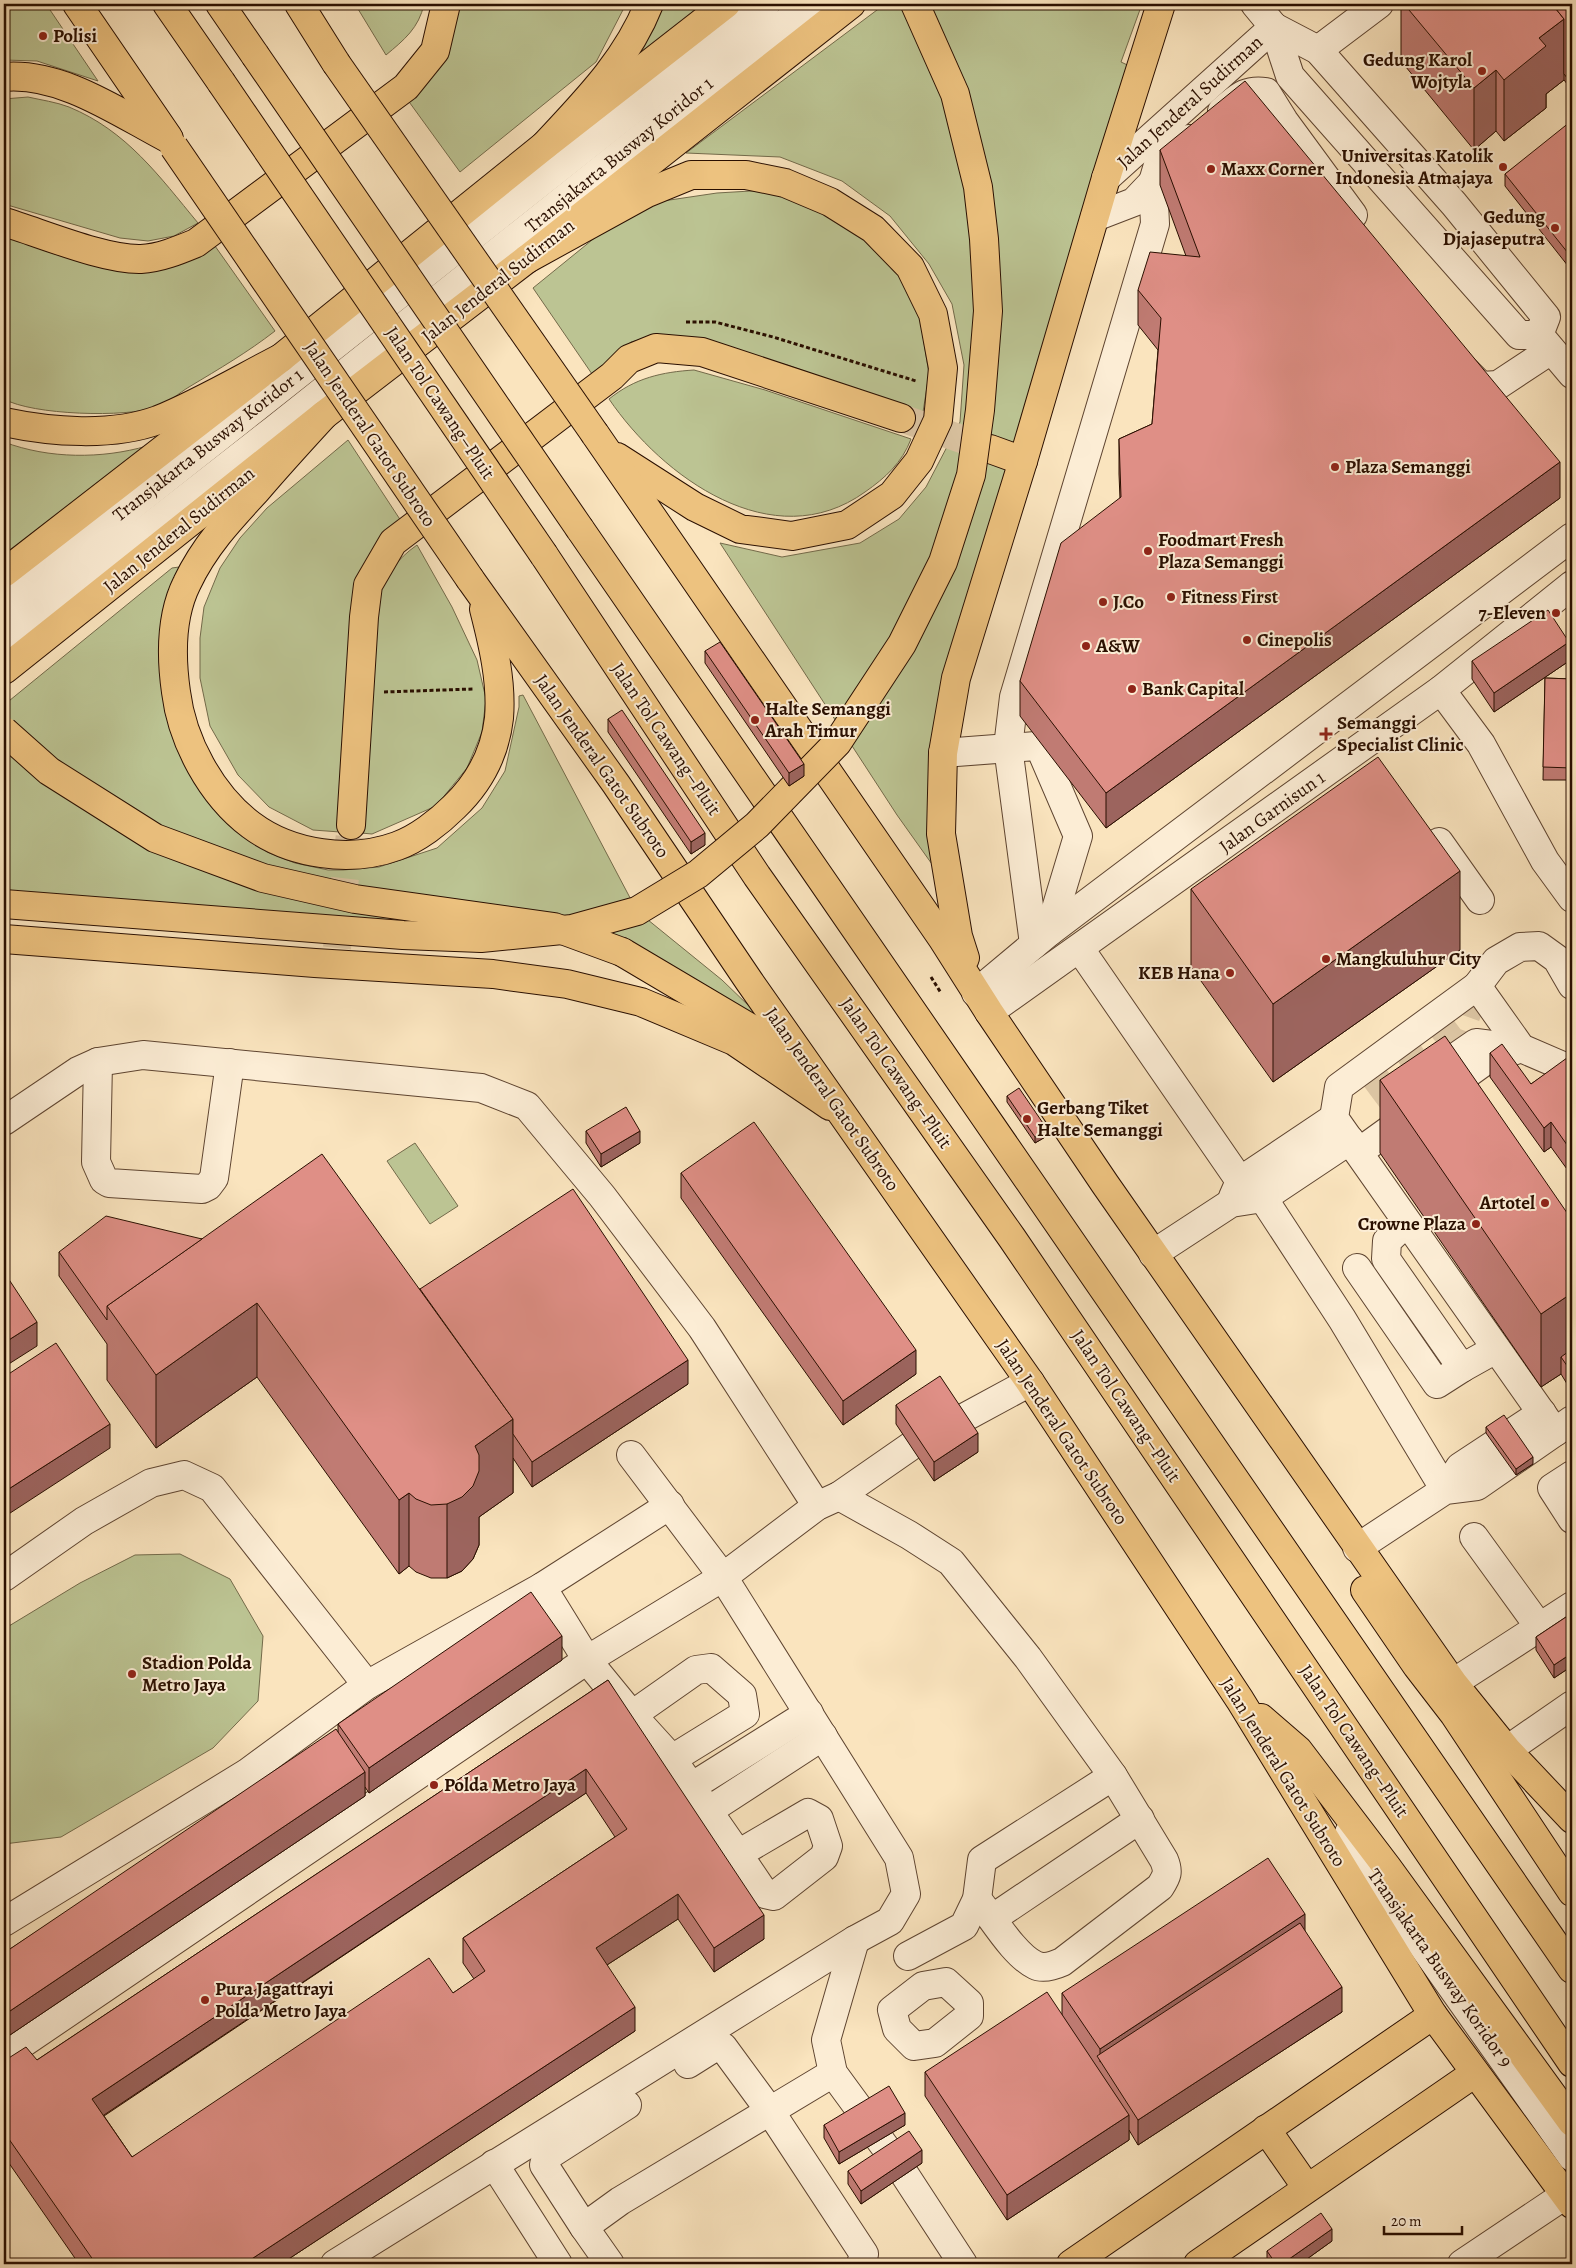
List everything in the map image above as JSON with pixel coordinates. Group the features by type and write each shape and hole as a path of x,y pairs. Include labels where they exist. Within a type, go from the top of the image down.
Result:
{"main road":[{"name":"Jalan Jenderal Gatot Subroto","path":"78,4 474,585 616,784 749,981 1030,1382 1240,1700 1433,2015 1474,2073 1569,2199"},
{"name":"Jalan Tol Cawang–Pluit","path":"168,4 544,555 758,876 1012,1238 1572,2063"},
{"path":"220,4 1572,1969"},
{"path":"299,4 332,55 942,938 988,1011 1153,1254 1357,1548 1453,1684 1507,1750 1572,1819"},
{"path":"317,4 332,55"},
{"path":"4,222 108,255 141,259 172,252 196,243 406,87 435,51 446,4"},
{"path":"544,146 606,78 639,28 649,4"},
{"path":"4,573 282,358 544,146 726,4"},
{"name":"Jalan Jenderal Sudirman","path":"4,670 324,415 527,259 851,4"},
{"path":"4,904 403,935 482,938 572,929 637,911 698,874 758,825 837,743 902,644 944,562 971,476 980,410 988,311 984,239 978,187 955,94 914,4"},
{"path":"1161,4 1106,178 1023,461 956,678 943,753 941,834 958,936 988,1011 1077,1171 1417,1666 1454,1714 1572,1892"},
{"path":"4,76 24,75 72,89 172,143"},
{"path":"527,259 647,193 690,175 746,175 785,183 830,202 873,229 910,267 933,314 943,368 938,420 919,461 892,495 847,525 792,536 740,529 695,507 600,442"},
{"path":"351,825 361,692 364,617 368,585 393,542 612,376 629,359 656,348 702,352 901,418"},
{"path":"4,422 42,430 104,431 157,420 282,358"},
{"path":"324,415 211,540 186,585 174,627 172,665 178,710 190,747 217,790 251,825 285,844 323,853 358,855 398,846 441,820 473,788 492,751 498,719 498,688 492,640 474,585"},
{"path":"990,449 1023,461"},
{"path":"4,731 48,771 155,838 263,878 355,899 554,927 622,952 806,1061"},
{"path":"4,939 315,963 494,974 567,984 641,1002 734,1041 843,1115"},
{"path":"315,963 332,957 337,948"},
{"path":"1240,1700 1298,1750 1387,1867 1572,2122"},
{"path":"1071,2264 1433,2015"},
{"path":"1198,2264 1474,2073"},
{"path":"1266,2129 1307,2188"}],"street":[{"name":"Transjakarta Busway Koridor 1","path":"4,607 766,4"},
{"name":"Transjakarta Busway Koridor 1","path":"4,640 290,417 809,4"},
{"name":"Jalan Jenderal Sudirman","path":"1255,4 1274,28 1290,76 1519,335 1545,342 1546,317 1454,204 1318,50 1274,28"},
{"path":"1318,50 1379,4"},
{"name":"Jalan Jenderal Sudirman","path":"1106,178 1274,28"},
{"path":"1042,938 1008,747 1014,697 1155,224 1153,182 1158,165 1244,93 1254,90 1266,92 1284,121 1367,233"},
{"path":"1095,217 1134,202 1153,182"},
{"path":"1452,352 1476,389 1498,385 1545,342 1572,374"},
{"path":"1042,938 1572,537"},
{"name":"Jalan Garnisun 1","path":"988,1011 1373,751 1441,690 1572,585"},
{"path":"1441,690 1481,744 1544,861 1572,898"},
{"path":"943,753 1039,746 1077,830 1076,846 1042,938 988,1011"},
{"path":"1424,822 1480,900"},
{"path":"1153,1254 1334,1118 1339,1087 1477,986 1496,961 1520,947 1538,946 1557,959 1572,985"},
{"path":"1080,949 1235,1192 1262,1198 1354,1146 1485,1061 1522,1048"},
{"path":"1477,986 1522,1048"},
{"path":"1382,1109 1476,1043 1522,1048 1572,1070"},
{"path":"4,1120 78,1070 98,1062 143,1055 481,1088 527,1106 590,1182 702,1328 828,1501 909,1535 951,1562 1028,1658 1113,1776 1164,1860 1168,1870 1167,1877 1160,1887 1062,1962 1044,1967 1034,1965 1018,1951 985,1908 982,1860 1113,1776"},
{"path":"98,1062 96,1162 104,1180 109,1183 202,1190 214,1178 230,1063"},
{"path":"1334,1118 1496,1349 1556,1422 1477,1486 1445,1490 1357,1548"},
{"path":"566,1198 590,1182"},
{"path":"1262,1198 1342,1319 1445,1490"},
{"path":"1406,1223 1387,1242 1386,1259 1456,1373"},
{"path":"1363,1265 1437,1384 1496,1349"},
{"path":"958,1421 1030,1382"},
{"path":"4,2056 461,1738 723,1577 828,1501 911,1446"},
{"path":"335,2264 855,1940 890,1921 906,1894 899,1858 809,1713 723,1577 631,1455"},
{"path":"4,1577 84,1521 151,1483 184,1475 212,1488 367,1685"},
{"path":"1572,1475 1552,1488 1572,1519"},
{"path":"4,1922 247,1772 367,1685 417,1671 542,1587 670,1505"},
{"path":"1474,1537 1540,1628"},
{"path":"542,1587 587,1660 632,1716 672,1759 738,1854"},
{"path":"1453,1684 1572,1606"},
{"path":"632,1716 696,1670 711,1668 742,1695 745,1714 672,1759"},
{"path":"1507,1750 1572,1705"},
{"path":"691,1787 809,1713"},
{"path":"708,1811 823,1736"},
{"name":"Transjakarta Busway Koridor 9","path":"1298,1750 1386,1894 1572,2157"},
{"path":"908,1956 964,1926 985,1908 1140,1820"},
{"path":"890,1921 923,1986"},
{"path":"855,1940 826,2040 833,2073 863,2114"},
{"path":"610,2264 544,2165 546,2158 702,2055 715,2048 723,2048 770,2111 864,2254 861,2264"},
{"path":"584,2227 620,2201 833,2073"},
{"path":"892,2157 963,2264"},
{"path":"494,2164 558,2264"},
{"path":"1462,2264 1569,2199"}],"path":[{"path":"361,692 498,688"},
{"path":"931,977 940,992"}],"green space":[{"path":"4,4 46,4 98,81 37,61 4,60"},
{"path":"355,4 424,4 415,27 405,39 386,55"},
{"path":"456,4 626,4 596,62 460,172 407,99"},
{"path":"649,4 726,4 606,78"},
{"path":"885,4 1142,4 1121,62 1140,71 956,678 939,874 897,815 720,543 782,557 860,543 899,519 926,487 960,422 964,365 952,304 929,264 890,216 842,181 780,157 686,153"},
{"path":"28,97 69,107 90,117 108,129 141,156 198,223 174,236 148,241 120,238 4,204 4,99"},
{"path":"768,190 815,205 863,232 897,272 919,311 929,374 923,412 787,365 695,341 654,336 631,342 592,374 533,288 613,223 663,201 717,193"},
{"path":"4,234 114,267 215,246 275,331 233,360 157,407 124,413 102,414 35,409 17,404 4,399"},
{"path":"694,370 765,390 911,439 898,463 886,475 865,492 830,510 794,516 758,512 722,499 689,480 658,456 631,428 609,399 629,386 649,377 671,372"},
{"path":"348,440 403,524 389,535 340,832 313,830 269,807 238,775 210,726 200,678 200,638 204,607 220,568 240,538 267,508"},
{"path":"4,442 39,452 76,455 112,453 147,446 4,556"},
{"path":"417,545 452,607 477,660 486,699 482,732 467,768 436,806 372,834 361,833 378,600 384,583 392,569 403,556"},
{"path":"179,567 187,766 221,817 267,852 295,863 328,870 379,867 437,848 482,808 505,771 519,707 519,696 523,695 637,911 722,980 806,1061 562,930 4,904 4,705 172,568"},
{"path":"415,1143 458,1206 430,1224 387,1161"},
{"name":"Stadion Polda Metro Jaya","path":"180,1554 230,1579 263,1636 258,1701 213,1748 61,1837 4,1844 4,1629 80,1583 135,1555"}],"building":[{"path":"1404,4 1552,4 1564,19 1539,38 1546,46 1504,80 1496,70 1474,88"},
{"path":"1552,4 1572,4 1572,84 1564,74 1564,19"},
{"name":"Plaza Semanggi","path":"1245,81 1560,462 1106,793 1020,681 1061,543 1121,497 1119,439 1152,424 1161,318 1138,290 1150,252 1200,257 1160,150"},
{"name":"Gedung Djajaseputra","path":"1570,122 1572,125 1572,258 1505,174"},
{"path":"1548,610 1569,642 1494,693 1472,661"},
{"path":"720,642 804,764 789,773 705,651"},
{"path":"1545,678 1572,679 1572,768 1543,767"},
{"path":"622,710 705,833 691,842 608,719"},
{"path":"1378,757 1460,871 1273,1004 1191,889"},
{"path":"1445,1036 1572,1220 1572,1293 1541,1314 1380,1080"},
{"path":"1502,1044 1531,1084 1572,1056 1572,1152 1551,1122 1544,1128 1490,1053"},
{"name":"Gerbang Tiket Halte Semanggi","path":"1019,1088 1047,1129 1035,1137 1007,1096"},
{"path":"626,1107 640,1131 601,1154 586,1131"},
{"path":"754,1122 916,1350 843,1401 681,1173"},
{"path":"322,1154 513,1419 475,1446 479,1455 479,1471 473,1486 462,1497 447,1504 431,1505 416,1499 409,1493 399,1500 257,1303 156,1375 107,1306"},
{"path":"573,1189 688,1360 532,1462 513,1434 513,1419 420,1289"},
{"path":"106,1216 202,1239 107,1306 107,1320 59,1252"},
{"path":"6,1275 37,1322 4,1343 4,1277"},
{"path":"56,1343 110,1424 4,1492 4,1377"},
{"path":"1572,1349 1572,1373 1561,1357"},
{"path":"940,1376 978,1433 934,1462 896,1405"},
{"path":"1504,1415 1533,1457 1516,1469 1486,1427"},
{"path":"531,1592 562,1636 369,1768 338,1724"},
{"path":"1572,1613 1572,1653 1554,1665 1536,1637"},
{"path":"608,1680 764,1915 714,1948 678,1894 596,1948 635,2007 244,2264 96,2264 4,2132 4,2061 26,2047 37,2060","holes":["586,1769 627,1829 463,1938 485,1971 453,1993 429,1958 132,2157 92,2099"]},
{"path":"336,1729 365,1772 4,2015 4,1953"},
{"path":"1268,1858 1305,1914 1100,2049 1062,1993"},
{"path":"1300,1923 1342,1987 1138,2120 1097,2056"},
{"path":"1047,1992 1129,2115 1007,2195 925,2072"},
{"path":"889,2086 905,2113 839,2152 824,2125"},
{"path":"909,2131 922,2150 861,2191 848,2171"},
{"path":"1321,2213 1332,2229 1282,2264 1276,2264 1267,2251"}],"tunnel":[{"path":"901,418 990,449"},
{"path":"337,948 351,825"},
{"path":"1372,1097 1461,1030 1477,986"}],"place":[{"name":"Polisi","path":"43,36"},
{"name":"Gedung Karol Wojtyla","path":"1482,71"},
{"name":"Universitas Katolik Indonesia Atmajaya","path":"1503,167"},
{"name":"Maxx Corner","path":"1211,169"},
{"name":"Gedung Djajaseputra","path":"1555,228"},
{"name":"Plaza Semanggi","path":"1335,467"},
{"name":"Foodmart Fresh Plaza Semanggi","path":"1148,551"},
{"name":"Fitness First","path":"1171,597"},
{"name":"J.Co","path":"1103,602"},
{"name":"7-Eleven","path":"1556,613"},
{"name":"Cinepolis","path":"1247,640"},
{"name":"A&W","path":"1086,646"},
{"name":"Bank Capital","path":"1132,689"},
{"name":"Halte Semanggi Arah Timur","path":"755,720"},
{"name":"Semanggi Specialist Clinic","path":"1326,734"},
{"name":"Mangkuluhur City","path":"1326,959"},
{"name":"KEB Hana","path":"1230,973"},
{"name":"Gerbang Tiket Halte Semanggi","path":"1027,1119"},
{"name":"Artotel","path":"1545,1203"},
{"name":"Crowne Plaza","path":"1476,1224"},
{"name":"Stadion Polda Metro Jaya","path":"132,1674"},
{"name":"Polda Metro Jaya","path":"434,1785"},
{"name":"Pura Jagattrayi Polda Metro Jaya","path":"205,2000"}]}
